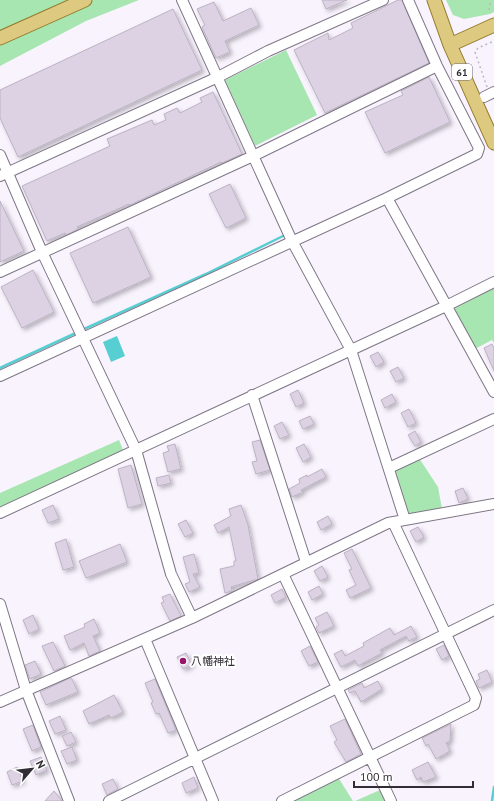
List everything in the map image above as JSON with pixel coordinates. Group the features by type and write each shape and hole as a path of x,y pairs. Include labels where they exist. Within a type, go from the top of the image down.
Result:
{"main road":[{"path":"0,38 85,0"},
{"name":"61","path":"434,0 450,45 494,143"},
{"path":"450,45 494,25"}],"street":[{"path":"182,0 218,77 218,82 292,240 351,350 405,520"},
{"path":"4,174 218,77 268,51 384,0"},
{"path":"0,376 83,336 387,198 477,154 479,148 462,106 437,66 408,0"},
{"path":"0,272 253,156 437,66"},
{"path":"0,155 4,174 77,323 136,450 171,574 192,618"},
{"path":"387,198 494,392"},
{"path":"0,513 446,306 494,282"},
{"path":"252,395 306,562"},
{"path":"389,468 494,419"},
{"path":"0,702 192,618 365,533 393,522 494,504"},
{"path":"282,801 474,705 476,698 393,522"},
{"path":"283,574 391,801"},
{"path":"0,604 26,690 69,801"},
{"path":"109,801 494,610"},
{"path":"145,639 213,801"}],"path":[{"path":"489,10 491,0"},
{"path":"490,96 475,52 478,48 494,40"}],"green space":[{"path":"0,0 139,0 86,21 0,66"},
{"path":"446,0 494,0 494,12 464,19 453,15"},
{"path":"286,50 317,115 255,146 225,80"},
{"path":"494,286 494,343 492,340 471,351 448,310"},
{"path":"119,440 125,455 0,512 0,493"},
{"path":"419,458 438,487 442,509 407,514 395,472"},
{"path":"336,774 353,801 282,801"},
{"path":"380,790 386,801 355,801"}],"water":[{"path":"117,336 125,356 111,362 103,342"}],"building":[{"path":"322,0 347,0 326,9"},
{"path":"398,0 402,0 429,63 325,113 294,50 328,33 329,40 353,28 351,23"},
{"path":"214,2 223,21 251,8 259,25 225,41 230,52 216,58 202,27 205,25 197,9"},
{"path":"173,9 202,70 18,157 0,118 0,90"},
{"path":"429,77 450,122 385,153 365,112 403,95 401,91"},
{"path":"213,92 242,154 222,163 221,162 130,205 129,204 77,227 78,229 66,235 65,233 47,241 22,186 110,146 107,139 152,120 154,125 166,120 164,114 177,108 180,113 202,102 200,98"},
{"path":"230,184 246,218 226,228 209,194"},
{"path":"0,201 24,251 0,262"},
{"path":"128,227 151,277 93,303 70,253"},
{"path":"33,270 54,312 22,328 1,287"},
{"path":"492,344 494,348 494,371 484,348"},
{"path":"378,352 384,362 376,367 370,356"},
{"path":"398,367 404,378 396,382 390,371"},
{"path":"298,390 304,403 296,407 290,394"},
{"path":"392,394 396,402 385,408 381,400"},
{"path":"409,409 416,423 408,427 401,413"},
{"path":"310,416 314,424 303,429 299,421"},
{"path":"282,422 289,435 280,439 274,426"},
{"path":"415,431 421,442 415,446 408,435"},
{"path":"260,440 270,470 256,474 252,462 257,461 252,442"},
{"path":"175,444 181,469 168,472 163,453 169,451 167,446"},
{"path":"304,444 311,457 303,462 296,448"},
{"path":"131,465 142,504 128,508 118,469"},
{"path":"322,469 326,477 301,490 303,492 292,497 289,489 300,483 299,479 307,475 307,477"},
{"path":"169,475 171,483 158,486 156,478"},
{"path":"463,488 468,499 459,503 455,491"},
{"path":"53,505 59,519 48,523 42,510"},
{"path":"241,505 248,525 258,579 231,587 232,591 225,593 220,569 234,566 234,561 236,561 229,527 218,533 214,525 231,516 229,509"},
{"path":"328,516 332,524 321,530 317,522"},
{"path":"186,520 193,533 185,537 178,524"},
{"path":"418,527 424,537 416,542 410,531"},
{"path":"66,539 74,567 63,570 55,543"},
{"path":"120,544 127,562 86,578 79,561"},
{"path":"352,549 371,588 350,598 346,590 356,585 349,570 352,569 344,553"},
{"path":"194,554 199,573 193,574 200,587 189,592 185,584 190,582 183,557"},
{"path":"322,566 328,577 320,581 314,571"},
{"path":"319,586 323,594 312,600 308,592"},
{"path":"282,589 286,597 275,603 271,595"},
{"path":"170,594 181,616 170,621 161,603 164,602 162,597"},
{"path":"327,612 334,626 319,633 316,627 319,625 315,618"},
{"path":"33,615 39,629 29,634 23,620"},
{"path":"94,619 100,633 93,636 100,651 89,656 84,643 70,650 64,636 85,627 84,624"},
{"path":"411,626 417,637 409,641 406,636 380,650 382,653 358,666 355,660 341,667 334,654 342,650 345,656 364,646 363,643 390,628 394,635"},
{"path":"53,642 65,666 54,671 42,646"},
{"path":"444,645 449,656 442,660 436,649"},
{"path":"310,646 318,662 309,666 301,651"},
{"path":"186,653 192,665 183,669 177,657"},
{"path":"35,661 41,674 30,679 25,665"},
{"path":"487,670 492,682 479,688 476,681 480,679 478,674"},
{"path":"70,678 72,679 78,692 46,705 40,692"},
{"path":"155,679 176,730 168,733 159,713 156,714 145,683"},
{"path":"378,681 382,689 361,702 355,691 350,693 348,690 362,683 364,688"},
{"path":"114,695 123,712 111,718 109,715 89,724 83,711"},
{"path":"60,716 66,730 55,734 49,721"},
{"path":"345,719 361,754 346,762 334,742 337,740 330,726"},
{"path":"451,724 450,741 446,743 450,751 436,759 428,744 426,746 422,738"},
{"path":"33,725 41,747 32,751 23,729"},
{"path":"71,732 76,742 67,746 62,736"},
{"path":"72,747 77,760 67,764 61,751"},
{"path":"41,757 47,770 36,775 30,761"},
{"path":"428,762 436,777 423,782 421,777 417,780 412,770"},
{"path":"17,767 23,781 12,785 7,772"},
{"path":"194,777 198,788 186,793 182,783"},
{"path":"113,779 118,789 107,795 102,784"},
{"path":"54,791 62,801 45,801"}],"waterway":[{"path":"82,330 206,274 283,236"},
{"path":"0,368 78,332"},
{"path":"492,801 494,787"}],"place":[{"name":"八幡神社","path":"183,661"}]}
